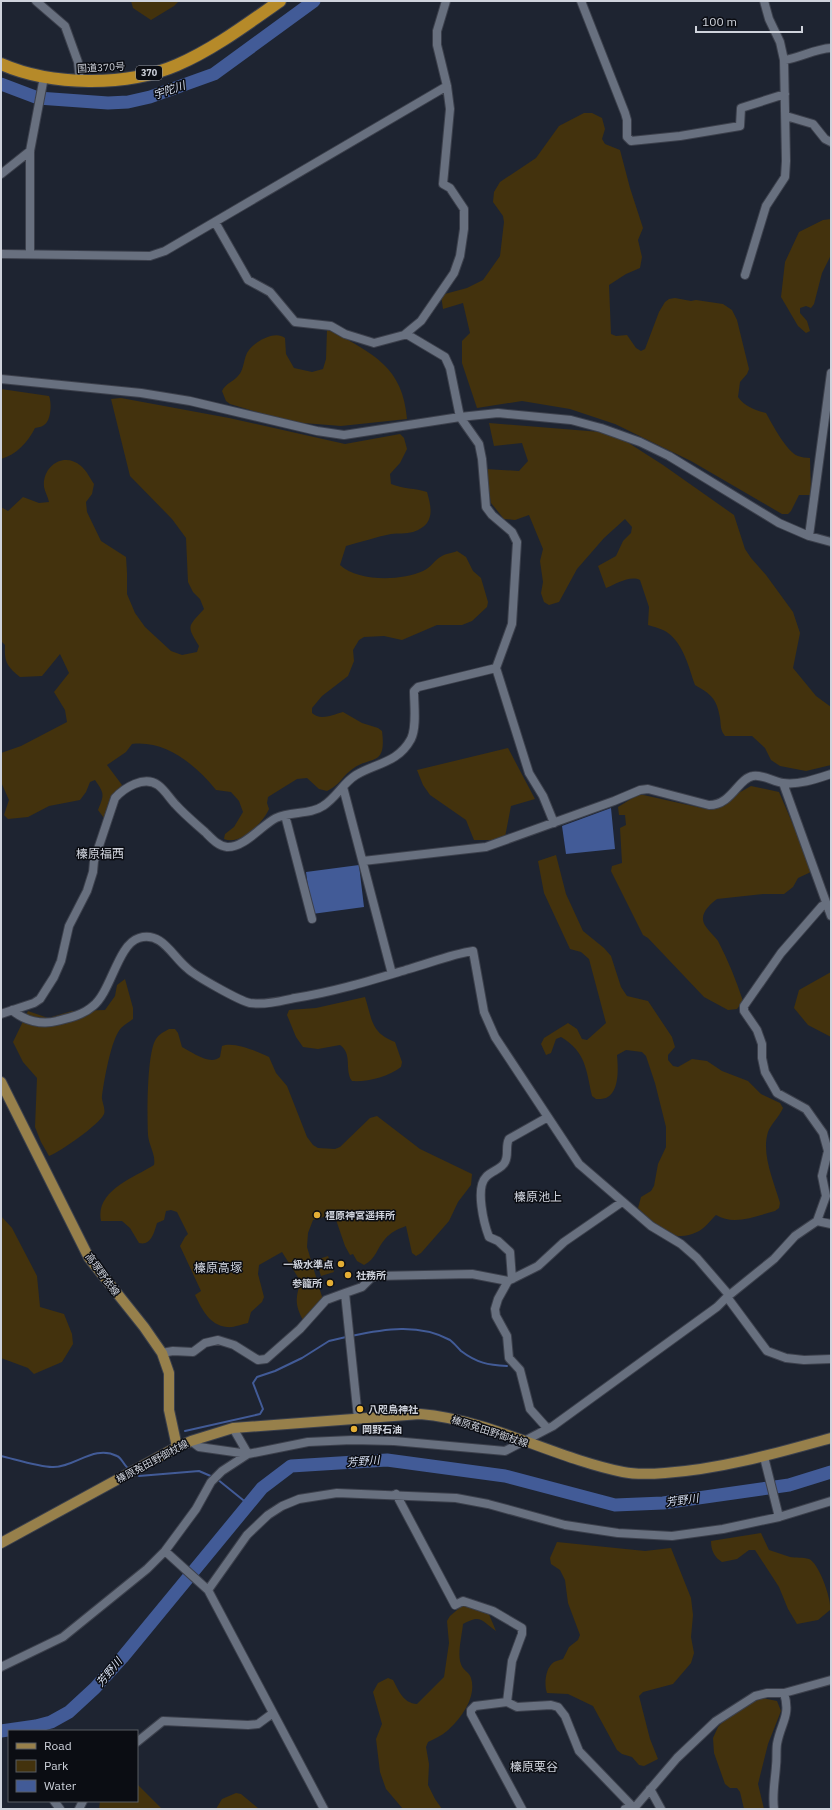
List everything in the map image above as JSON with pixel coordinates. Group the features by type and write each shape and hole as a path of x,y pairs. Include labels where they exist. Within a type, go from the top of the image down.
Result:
{"highway":[{"name":"国道370号","path":"1,64 44,79 108,81 136,77 175,66 208,50 280,1"}],"main road":[{"name":"高塚野依線","path":"1,1082 90,1258 144,1327 162,1353 169,1373 169,1410 177,1447"},
{"name":"榛原菟田野御杖線","path":"1,1543 177,1447 233,1428 420,1414 443,1416 476,1424 601,1467 625,1473 639,1474 680,1472 765,1460 831,1438"}],"street":[{"path":"36,1 65,26 78,62 80,81"},
{"path":"215,222 248,280 270,292 294,322 331,326 345,334 374,343 404,335 421,321 454,273 460,256 464,228 464,209 450,188 443,184 450,109 447,86 436,45 437,31 446,1"},
{"path":"581,1 625,113 627,120 627,137 632,141 680,136 740,126 741,108 785,94"},
{"path":"745,275 766,206 785,176 786,116 784,60 780,42 769,19 764,1"},
{"path":"784,60 793,59 819,49 831,48"},
{"path":"30,254 30,151 44,79"},
{"path":"1,254 150,256 165,252 447,86"},
{"path":"786,116 813,124 826,139 831,142"},
{"path":"1,174 30,151"},
{"path":"404,335 415,339 445,357 450,368 460,417 480,444 486,507 492,515 512,532 517,542 512,624 496,668 529,773 543,796 554,823"},
{"path":"809,536 828,418 831,373"},
{"path":"1,379 141,393 190,401 317,431 344,435 460,417 498,413 571,420 601,428 640,442 669,456 779,522 809,536 831,542"},
{"path":"1,1014 34,1003 40,999 54,977 61,961 70,926 88,891 94,861 115,798 122,790 139,782 148,781 158,784 176,806 216,843 228,847 238,846 276,818 285,815 312,811 322,807 333,799 355,775 396,757 411,739 414,718 414,691 418,687 496,668"},
{"path":"363,861 486,847 614,801 640,790 648,789 709,805 717,805 723,802 748,778 754,775 783,783 804,782 831,774"},
{"path":"783,783 831,916"},
{"path":"343,787 392,974"},
{"path":"285,815 312,919"},
{"path":"191,1441 199,1447 248,1454 308,1442 352,1440 394,1441 505,1451 525,1442 547,1428 553,1426 718,1307 728,1296 774,1259 795,1236 817,1221 826,1196 822,1176 828,1151 823,1133 806,1109 777,1093 765,1072 762,1058 762,1044 757,1030 744,1011 744,1006 781,952 822,906 827,904"},
{"path":"12,1010 18,1016 48,1024 74,1017 93,1006 100,998 128,944 138,938 148,937 161,941 187,969 249,1003 265,1004 310,996 473,951 484,1012 495,1037 579,1164 651,1226 681,1244 697,1258 728,1296 768,1351 786,1358 804,1360 831,1359"},
{"path":"510,1280 510,1252 498,1241 489,1237 484,1225 481,1199 482,1185 485,1177 504,1164 506,1160 506,1144 509,1139 548,1117"},
{"path":"547,1428 530,1409 520,1370 509,1358 507,1336 496,1316 495,1309 498,1299 510,1280 538,1266 564,1242 622,1202"},
{"path":"817,1221 831,1224"},
{"path":"162,1353 173,1351 193,1352 205,1343 218,1340 234,1345 258,1360 262,1360 300,1329 326,1300 362,1287 371,1278 376,1276 472,1274 510,1280"},
{"path":"345,1294 358,1418"},
{"path":"233,1428 248,1454"},
{"path":"1,1667 63,1637 166,1552 196,1509 211,1482 222,1471 248,1454"},
{"path":"765,1460 779,1515"},
{"path":"206,1588 247,1535 268,1515 282,1506 299,1499 337,1493 396,1494 456,1498 488,1504 565,1526 618,1533 672,1536 723,1529 831,1501"},
{"path":"396,1494 456,1605 463,1601 493,1611 522,1628 522,1634 512,1661 507,1702"},
{"path":"166,1552 206,1588 324,1809"},
{"path":"522,1809 471,1714 471,1710 475,1706 507,1702 518,1707 551,1704 558,1707 565,1716 579,1751 629,1808 636,1806 677,1758 716,1721 755,1696 767,1693 784,1693 831,1680"},
{"path":"774,1809 772,1799 777,1745 781,1728 787,1713 787,1704 784,1693"},
{"path":"138,1741 163,1720 248,1725 258,1724 273,1713"},
{"path":"650,1789 661,1809"}],"green space":[{"path":"131,1 179,1 174,6 151,20 133,8"},
{"path":"584,113 592,113 602,118 605,129 602,139 605,144 620,150 643,228 638,240 642,257 640,268 626,274 609,285 611,334 616,336 627,335 636,348 641,351 645,349 659,312 665,302 669,299 675,298 723,304 732,310 737,320 749,369 747,374 740,382 738,397 750,408 766,413 789,449 799,456 810,458 811,495 799,495 788,514 782,514 691,461 615,424 570,409 522,401 477,408 462,363 462,341 470,333 463,303 443,309 441,295 467,288 483,280 500,256 504,222 503,216 493,202 494,192 500,182 536,158 559,126"},
{"path":"831,219 831,255 822,273 814,304 811,308 806,306 800,308 800,313 807,321 810,331 806,333 798,326 781,297 785,262 799,232 823,220"},
{"path":"327,330 332,331 373,355 392,374 404,401 407,419 341,426 291,422 230,404 226,401 222,391 225,386 240,373 247,353 256,343 276,335 285,338 286,354 294,368 312,372 323,369 326,359"},
{"path":"1,389 49,396 51,407 46,423 35,428 29,438 17,451 1,459"},
{"path":"121,398 229,418 345,444 400,434 404,438 407,449 400,463 390,474 391,484 427,492 431,510 428,521 420,529 413,532 391,534 346,546 340,565 348,571 358,575 380,578 404,577 423,571 440,557 457,551 466,557 473,571 481,578 488,602 487,607 472,621 462,625 437,625 402,640 384,636 364,637 359,640 353,650 354,661 348,676 322,696 312,708 312,713 322,717 343,712 362,723 378,728 382,731 383,743 382,751 379,756 357,766 338,784 327,791 319,789 307,778 297,779 268,797 267,803 269,809 262,821 250,832 237,839 224,839 225,834 234,827 243,812 239,801 231,792 216,790 190,763 179,756 157,746 145,744 132,744 126,752 107,765 122,785 104,818 98,810 102,798 102,792 95,780 90,782 86,792 80,800 49,806 28,817 8,819 4,815 9,800 1,782 1,753 21,746 67,722 65,710 54,692 69,673 60,654 42,676 20,677 9,667 7,663 5,656 5,645 1,641 1,507 8,511 23,497 39,503 49,502 44,487 44,479 50,467 55,463 68,460 81,466 94,484 92,494 86,502 87,512 101,541 126,557 127,594 135,613 145,627 171,651 182,655 197,652 199,646 192,634 191,626 204,609 200,599 193,592 188,582 186,538 172,519 130,476 111,399"},
{"path":"489,423 613,433 663,465 734,515 745,549 793,612 800,633 793,668 816,696 831,707 831,765 806,771 780,766 771,760 765,748 752,736 725,736 723,734 721,730 719,711 715,702 709,694 695,685 682,650 674,638 658,628 648,625 649,607 640,580 627,579 606,588 598,566 616,556 623,541 631,533 632,527 625,519 604,538 577,569 559,602 549,605 544,602 541,593 543,582 540,561 543,549 529,515 515,520 504,519 491,503 485,469 519,471 528,461 522,443 494,446"},
{"path":"508,748 535,799 511,806 505,837 495,840 474,840 466,820 430,795 423,785 417,770"},
{"path":"751,786 779,792 813,871 798,878 793,887 784,894 763,894 717,899 706,910 703,915 704,924 722,948 743,1001 737,1009 728,1010 704,997 648,938 643,935 611,871 612,866 622,863 620,828 626,825 625,815 619,815 618,807 639,794 706,809 712,808"},
{"path":"556,855 566,894 583,931 604,948 611,956 621,987 627,996 648,1001 672,1037 675,1047 668,1055 668,1060 673,1066 678,1067 692,1059 707,1061 722,1071 748,1081 761,1094 780,1103 783,1108 769,1129 766,1141 769,1168 780,1203 779,1208 775,1211 738,1220 730,1220 716,1215 700,1231 679,1236 664,1231 638,1208 641,1197 651,1191 654,1186 658,1164 666,1147 666,1127 655,1083 646,1056 642,1052 626,1050 617,1055 617,1079 614,1090 611,1095 606,1098 596,1099 592,1096 584,1062 576,1049 561,1037 556,1039 551,1053 546,1055 541,1044 544,1038 568,1023 577,1029 582,1039 587,1040 606,1023 589,959 581,952 570,949 544,893 538,861"},
{"path":"831,972 831,1037 808,1025 794,1008 799,990"},
{"path":"125,979 133,1008 133,1019 117,1033 111,1050 102,1096 104,1114 101,1119 79,1137 49,1156 35,1127 37,1078 23,1062 13,1042 28,1011 48,1018 72,1011 105,1010 115,996 117,985"},
{"path":"365,997 371,1019 377,1030 395,1042 402,1062 401,1067 390,1074 371,1080 352,1081 344,1049 340,1045 318,1049 303,1047 296,1037 287,1015 289,1010 316,1008"},
{"path":"169,1029 175,1029 178,1033 182,1047 206,1059 211,1060 220,1057 222,1046 227,1045 246,1048 269,1057 276,1073 287,1086 307,1137 313,1145 318,1148 335,1149 340,1147 370,1118 377,1116 420,1149 472,1174 471,1185 458,1202 449,1221 421,1253 416,1256 412,1253 406,1226 387,1237 382,1242 374,1257 364,1265 357,1261 353,1254 350,1255 345,1246 334,1214 313,1220 308,1233 307,1247 323,1300 303,1320 297,1306 297,1297 301,1282 282,1252 259,1265 258,1274 264,1297 262,1302 251,1312 248,1323 229,1327 221,1326 215,1323 207,1316 195,1295 201,1291 180,1246 188,1234 177,1212 171,1210 166,1211 164,1220 157,1223 155,1231 146,1243 139,1243 130,1228 122,1221 101,1221 101,1211 104,1201 110,1194 126,1181 154,1165 154,1158 148,1135 150,1062 155,1040 160,1034"},
{"path":"1,1216 12,1228 37,1276 40,1307 64,1314 72,1334 73,1344 62,1362 34,1374 28,1368 1,1358"},
{"path":"328,1256 334,1272 321,1276 316,1260"},
{"path":"761,1533 769,1550 790,1557 809,1559 817,1567 824,1582 830,1605 830,1610 818,1620 797,1624 788,1609 779,1587 755,1550 749,1550 737,1559 722,1562 715,1556 712,1550 711,1541"},
{"path":"557,1542 645,1551 671,1548 691,1598 693,1615 691,1637 694,1653 691,1663 673,1684 643,1692 639,1696 650,1739 658,1759 644,1766 639,1765 632,1757 622,1754 617,1750 593,1706 568,1694 547,1693 546,1681 549,1668 554,1662 563,1659 569,1647 578,1640 580,1635 568,1603 565,1580 560,1570 551,1564 550,1558"},
{"path":"463,1605 488,1612 496,1631 484,1621 477,1619 463,1624 460,1661 462,1667 471,1678 472,1693 470,1700 458,1720 447,1731 428,1742 426,1747 429,1764 428,1785 442,1809 403,1809 386,1789 380,1772 376,1739 382,1724 373,1692 378,1683 388,1678 393,1680 405,1699 417,1704 444,1677 449,1643 447,1621 450,1616"},
{"path":"762,1698 777,1701 781,1711 768,1744 758,1784 764,1809 744,1809 740,1792 737,1788 730,1788 725,1784 714,1753 713,1738 718,1727 736,1708"},
{"path":"138,1785 162,1809 99,1809 100,1802 138,1802"},
{"path":"236,1793 241,1794 259,1809 216,1809 222,1799"}],"water":[{"path":"611,808 615,849 566,854 562,826"},
{"path":"359,865 364,907 312,914 306,872"}],"waterway":[{"name":"宇陀川","path":"1,84 38,98 108,103 128,102 150,97 214,74 314,1"},
{"path":"351,1336 376,1331 401,1329 426,1331 450,1340 461,1351 478,1361 488,1364 507,1366"},
{"path":"185,1431 260,1414 263,1409 253,1383 257,1377 275,1371 302,1358 329,1341 346,1337"},
{"path":"1,1456 52,1467 68,1464 92,1454 109,1453 119,1457 129,1469"},
{"name":"芳野川","path":"1,1731 36,1726 51,1722 69,1712 95,1688 122,1658 262,1488 291,1466 387,1460 505,1476 615,1505 663,1503 789,1485 831,1472"},
{"path":"136,1474 139,1476 199,1471 213,1477"},
{"path":"217,1479 248,1504"}],"place":[{"name":"橿原神宮遥拝所","path":"317,1215"},
{"name":"一級水準点","path":"341,1264"},
{"name":"社務所","path":"348,1275"},
{"name":"参籠所","path":"330,1283"},
{"name":"八咫烏神社","path":"360,1409"},
{"name":"岡野石油","path":"354,1429"}],"district":[{"name":"榛原福西","path":"100,854"},
{"name":"榛原池上","path":"538,1197"},
{"name":"榛原高塚","path":"218,1268"},
{"name":"榛原栗谷","path":"534,1767"}]}
